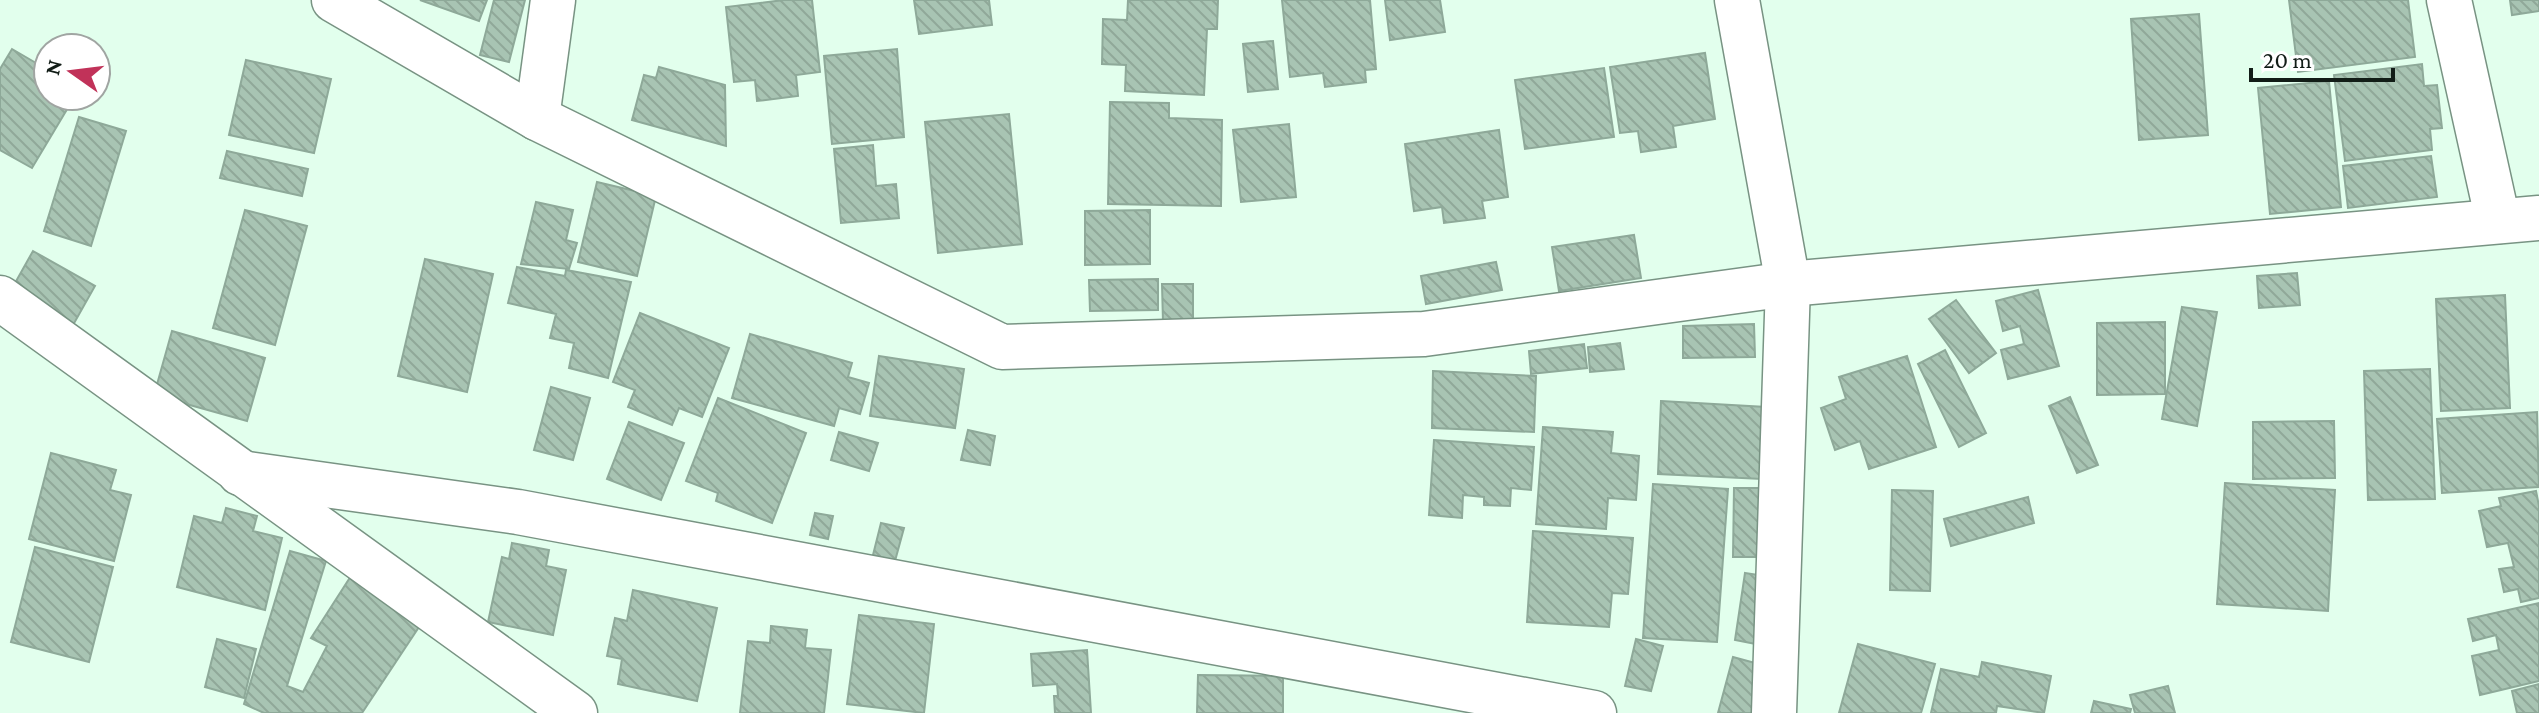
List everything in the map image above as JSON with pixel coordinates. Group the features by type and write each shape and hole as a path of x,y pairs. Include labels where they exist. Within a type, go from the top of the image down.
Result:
{"street":[{"path":"334,0 537,118 1002,347 1424,334 1788,284 2518,219 2449,0"},
{"path":"537,118 553,0"},
{"path":"1737,0 1788,284 1774,713"},
{"path":"0,298 575,713"},
{"path":"240,473 518,512 1594,713"}],"building":[{"path":"420,0 487,0 479,21"},
{"path":"494,0 525,0 509,62 480,55"},
{"path":"812,0 820,72 796,75 798,96 757,101 755,80 734,82 726,7"},
{"path":"914,0 989,0 992,25 919,34"},
{"path":"1128,0 1218,0 1217,29 1207,29 1204,95 1125,91 1126,65 1102,64 1103,19 1127,20"},
{"path":"1282,0 1370,0 1376,69 1365,70 1366,82 1325,87 1323,73 1290,77"},
{"path":"1385,0 1440,0 1445,32 1390,40"},
{"path":"2289,0 2408,0 2415,57 2298,72"},
{"path":"2510,0 2539,0 2539,11 2512,15"},
{"path":"2199,14 2208,135 2139,140 2131,19"},
{"path":"1273,41 1278,89 1248,92 1243,44"},
{"path":"12,49 32,61 32,112 65,112 32,168 0,150 0,69"},
{"path":"897,49 904,137 832,144 824,56"},
{"path":"1705,53 1715,119 1673,126 1676,147 1641,152 1638,131 1620,133 1610,67"},
{"path":"246,60 331,79 314,153 229,135"},
{"path":"2422,64 2424,86 2437,85 2442,128 2430,129 2432,150 2345,161 2334,75"},
{"path":"659,67 725,85 726,146 632,120 644,75 656,78"},
{"path":"1604,68 1614,137 1525,149 1515,80"},
{"path":"2329,81 2341,207 2270,214 2258,88"},
{"path":"1110,102 1169,103 1169,118 1222,120 1221,206 1108,204"},
{"path":"1009,114 1022,244 938,253 925,122"},
{"path":"79,117 126,131 91,246 44,231"},
{"path":"1289,124 1296,197 1241,202 1233,130"},
{"path":"1499,130 1508,197 1482,201 1485,218 1444,223 1442,207 1414,211 1405,144"},
{"path":"873,145 876,186 896,184 899,218 841,223 834,149"},
{"path":"227,151 308,169 302,196 220,178"},
{"path":"2431,156 2437,197 2348,208 2343,166"},
{"path":"597,182 656,196 637,276 578,262"},
{"path":"536,202 573,210 566,240 577,243 569,269 521,264"},
{"path":"245,210 307,226 275,345 213,328"},
{"path":"1150,210 1150,264 1085,265 1085,211"},
{"path":"1634,235 1641,278 1559,291 1552,247"},
{"path":"33,251 95,286 68,334 6,299"},
{"path":"425,259 493,274 467,392 398,376"},
{"path":"1496,262 1502,290 1426,304 1421,276"},
{"path":"517,267 565,276 566,270 631,282 608,378 569,368 574,343 550,338 556,314 508,303"},
{"path":"2297,273 2300,305 2259,308 2257,276"},
{"path":"1158,279 1158,310 1090,311 1089,280"},
{"path":"1162,284 1193,284 1193,322 1163,322"},
{"path":"2038,290 2059,366 2008,379 2001,350 2024,344 2020,326 2003,331 1996,301"},
{"path":"2505,295 2510,408 2441,411 2436,299"},
{"path":"1956,300 1996,353 1969,373 1929,319"},
{"path":"2182,307 2217,312 2197,426 2162,419"},
{"path":"640,313 729,348 702,417 679,408 672,425 628,407 635,390 613,382"},
{"path":"2165,322 2165,394 2097,395 2097,323"},
{"path":"1754,324 1755,357 1683,358 1683,326"},
{"path":"172,331 265,358 247,421 154,395"},
{"path":"750,334 852,363 848,377 869,383 860,414 839,408 834,426 732,398"},
{"path":"1620,343 1624,369 1590,372 1588,347"},
{"path":"1584,344 1587,368 1531,374 1529,351"},
{"path":"1945,350 1986,433 1959,447 1918,364"},
{"path":"879,356 964,369 955,428 870,416"},
{"path":"1907,356 1936,447 1869,469 1860,441 1835,450 1821,408 1846,399 1839,377"},
{"path":"2430,369 2435,499 2368,500 2364,371"},
{"path":"1433,371 1536,376 1534,432 1432,428"},
{"path":"551,387 590,398 573,460 534,450"},
{"path":"2070,397 2098,465 2077,473 2049,406"},
{"path":"718,398 806,433 772,523 716,501 718,493 686,481"},
{"path":"1661,401 1766,407 1762,479 1658,474"},
{"path":"2537,412 2539,487 2442,493 2437,419"},
{"path":"2334,421 2335,478 2253,479 2253,422"},
{"path":"629,422 684,443 661,500 607,479"},
{"path":"1543,427 1613,432 1611,453 1639,456 1636,500 1608,498 1606,529 1536,524"},
{"path":"968,430 995,436 990,465 961,460"},
{"path":"839,432 878,443 869,471 831,460"},
{"path":"1434,440 1534,447 1531,490 1511,488 1510,506 1484,505 1484,497 1463,495 1462,518 1429,515"},
{"path":"51,453 116,470 110,490 131,495 114,561 29,539"},
{"path":"2225,483 2335,490 2328,611 2217,604"},
{"path":"1653,484 1728,489 1717,642 1643,638"},
{"path":"1734,488 1773,488 1772,557 1733,557"},
{"path":"1892,490 1933,491 1930,591 1890,590"},
{"path":"2536,491 2539,506 2539,598 2521,602 2518,589 2504,592 2499,569 2514,567 2508,543 2487,547 2479,511 2501,506 2499,498"},
{"path":"2028,497 2034,523 1951,546 1944,519"},
{"path":"226,508 257,516 253,531 282,538 265,610 177,587 194,516 222,523"},
{"path":"815,513 833,516 828,539 810,535"},
{"path":"881,523 904,528 895,561 873,555"},
{"path":"1533,531 1633,538 1628,594 1612,593 1609,627 1527,622"},
{"path":"512,543 549,550 546,566 566,570 553,635 488,622 502,557 509,559"},
{"path":"35,547 113,567 89,662 11,642"},
{"path":"290,551 326,561 287,686 303,692 327,646 311,638 351,576 419,627 362,713 264,713 244,704"},
{"path":"1745,573 1772,577 1761,645 1735,640"},
{"path":"633,590 717,608 697,701 618,684 622,659 607,656 615,618 627,621"},
{"path":"2539,603 2539,681 2480,695 2472,656 2499,650 2496,635 2473,641 2468,619"},
{"path":"859,615 934,624 924,713 847,704"},
{"path":"771,626 807,630 805,648 831,650 824,713 740,713 748,641 770,643"},
{"path":"217,639 256,649 244,698 205,687"},
{"path":"1636,639 1663,646 1651,691 1625,686"},
{"path":"1858,644 1935,664 1921,713 1839,713"},
{"path":"1087,650 1091,713 1055,713 1057,684 1033,686 1031,654"},
{"path":"1733,657 1766,666 1753,713 1718,713"},
{"path":"1982,662 2051,676 2044,713 1997,706 1996,713 1931,713 1941,669 1979,677"},
{"path":"1198,675 1283,676 1283,713 1197,713"},
{"path":"2539,684 2539,713 2517,713 2512,691"},
{"path":"2168,686 2175,713 2135,713 2130,695"},
{"path":"2094,701 2131,709 2130,713 2091,713"}]}
